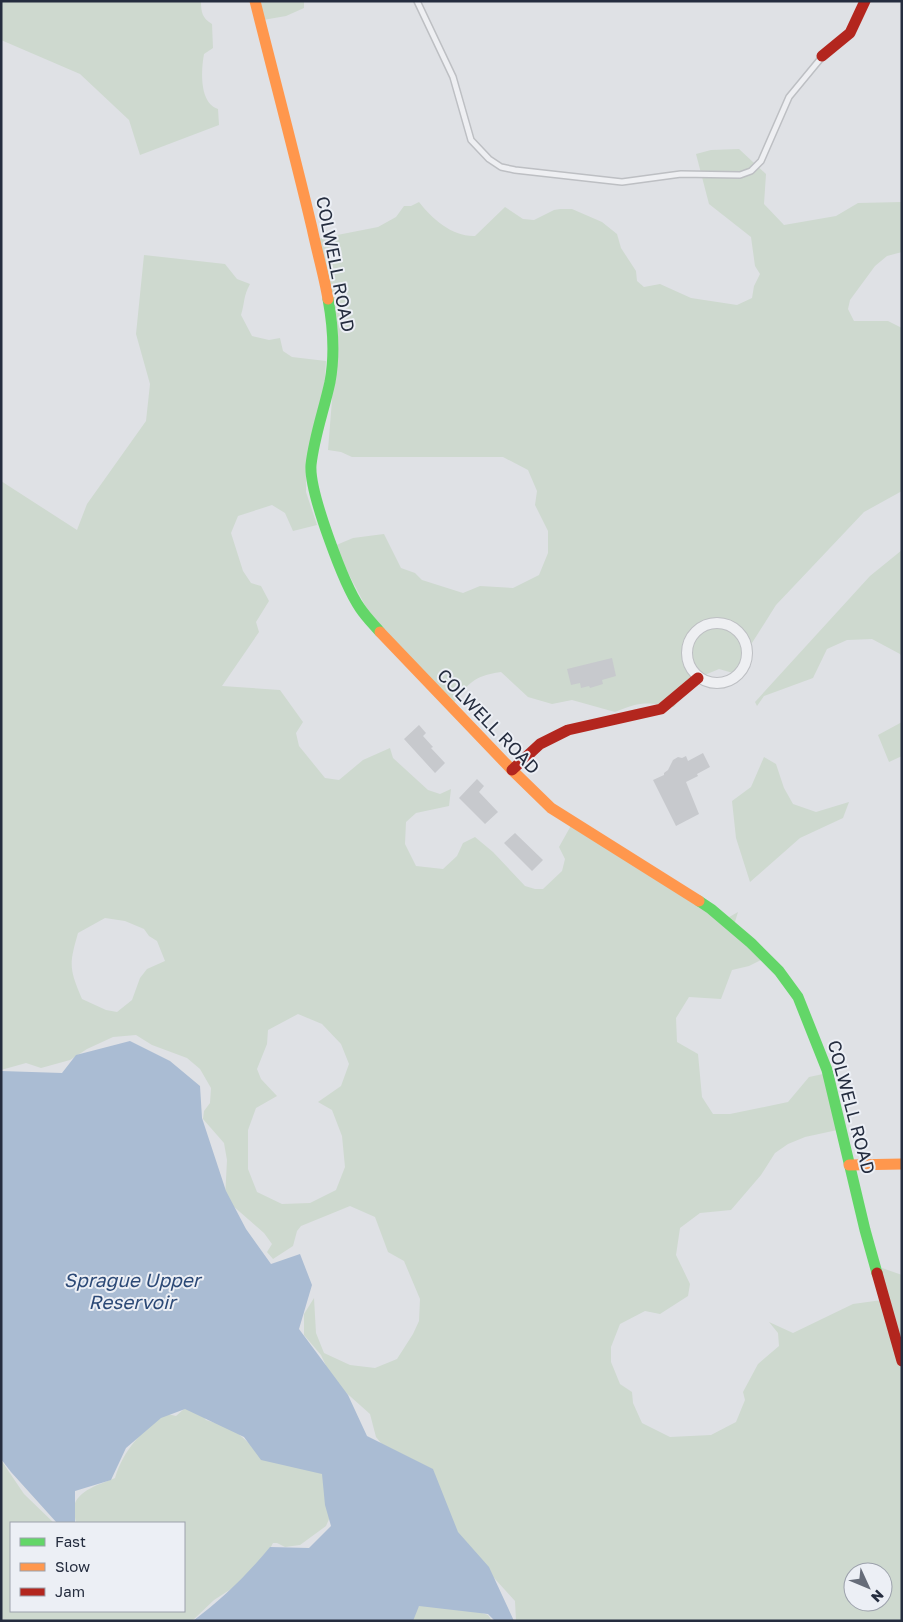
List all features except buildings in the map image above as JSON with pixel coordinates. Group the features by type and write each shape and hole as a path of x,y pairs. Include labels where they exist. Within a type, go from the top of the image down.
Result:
{"street":[{"name":"COLWELL ROAD","path":"255,1 303,187 331,316 333,346 330,381 311,463 312,490 344,578 360,608 386,639 551,808 674,884 711,910 751,942 779,971 798,996 828,1070 865,1230 902,1361"},
{"path":"822,56 850,33 865,1"},
{"path":"715,623 735,628 746,644 748,654 741,672 726,682 716,684 698,678 691,670 687,660 690,640 696,631 705,625 715,623"},
{"path":"512,770 540,744 568,730 661,708 698,678"},
{"path":"849,1165 902,1164"}],"lane":[{"path":"417,1 453,77 471,140 489,160 501,167 515,170 622,182 682,174 740,175 751,171 761,161 789,97 822,56"}],"shaded area":[{"path":"1,1 201,1 203,14 212,24 213,48 204,54 202,77 204,93 212,106 218,109 219,125 140,155 129,120 80,74 1,40"},
{"path":"257,1 304,1 304,8 286,16 263,20"},
{"path":"739,149 766,174 764,204 784,225 836,216 858,203 902,202 902,252 887,256 875,266 850,300 848,309 854,321 888,321 902,328 902,491 864,512 776,605 733,673 719,669 693,680 674,707 657,704 638,704 615,712 572,700 552,704 528,697 501,672 483,676 472,682 451,707 377,628 334,546 353,538 384,534 401,568 415,573 422,580 463,593 480,586 513,588 539,575 548,553 548,531 535,505 537,491 528,470 503,457 352,457 341,452 328,450 333,361 317,239 378,227 396,217 404,206 411,206 419,202 430,215 444,226 467,236 475,236 505,207 523,219 534,220 554,210 572,209 602,222 617,234 621,248 636,271 637,281 644,287 660,284 691,298 737,305 752,298 754,286 760,274 755,266 751,237 709,204 696,154 711,150"},
{"path":"144,255 225,264 237,279 250,284 241,315 252,336 269,340 280,338 283,351 292,357 326,361 324,393 306,470 306,492 317,525 293,531 285,513 272,505 238,516 231,533 243,571 251,583 261,586 269,601 256,622 259,632 222,686 280,690 303,722 296,733 299,746 325,778 339,780 363,760 390,748 393,758 428,790 440,794 451,789 449,806 416,813 406,822 405,844 416,866 443,869 457,856 463,843 475,837 493,852 525,886 543,889 562,871 565,859 559,847 573,822 724,920 738,912 734,925 765,958 749,966 732,970 721,999 689,997 676,1018 677,1042 698,1054 702,1097 713,1114 730,1114 788,1102 809,1077 828,1073 842,1129 805,1137 788,1144 775,1153 761,1175 731,1210 700,1213 680,1228 676,1255 690,1284 688,1296 660,1314 645,1311 620,1324 611,1347 611,1362 620,1384 632,1392 633,1403 642,1423 670,1437 711,1435 736,1422 745,1400 743,1392 758,1364 779,1346 778,1333 769,1322 793,1333 853,1304 882,1300 882,1268 902,1275 902,1621 516,1621 515,1601 465,1546 376,1437 370,1414 333,1381 321,1355 304,1335 304,1314 314,1298 316,1333 324,1353 350,1365 375,1368 397,1359 413,1334 419,1321 420,1299 404,1261 388,1252 375,1217 350,1206 301,1226 297,1231 293,1246 273,1259 267,1252 272,1244 264,1233 225,1199 227,1160 224,1143 203,1119 204,1111 210,1103 211,1088 200,1069 187,1058 152,1045 136,1035 113,1037 87,1049 70,1060 41,1068 26,1063 1,1070 1,481 77,530 87,504 146,421 150,384 136,334","holes":["105,918 125,921 144,929 149,936 157,941 165,961 147,969 140,978 132,1000 117,1012 106,1010 82,999 73,973 72,960 78,933","298,1014 322,1024 341,1044 349,1064 341,1086 318,1102 332,1110 342,1136 345,1167 336,1190 310,1203 282,1204 257,1192 248,1169 248,1130 256,1108 277,1096 261,1079 257,1069 267,1044 268,1030"]},
{"path":"902,550 902,657 900,654 872,639 847,640 827,649 813,678 764,696 757,706 755,702 870,576"},
{"path":"902,722 902,756 889,762 878,735"},
{"path":"764,757 776,764 784,788 793,804 816,812 849,802 843,818 800,838 750,882 736,838 732,801 751,787"},
{"path":"192,1402 206,1420 232,1428 269,1461 307,1460 328,1477 333,1510 326,1526 300,1545 285,1547 273,1543 265,1558 248,1578 214,1600 192,1621 1,1621 1,1460 24,1494 53,1522 10,1522 10,1612 185,1612 185,1522 76,1522 74,1507 76,1501 85,1492 115,1478 128,1450 163,1413 176,1416"},
{"path":"444,1601 488,1615 492,1621 409,1621 419,1606"}],"water":[{"name":"Sprague Upper Reservoir","path":"130,1041 170,1061 200,1086 202,1118 226,1191 246,1229 271,1264 300,1254 312,1285 299,1329 348,1395 367,1436 433,1469 458,1532 489,1567 514,1621 495,1621 488,1614 419,1606 413,1621 193,1621 234,1586 270,1547 309,1548 331,1526 325,1505 322,1474 261,1460 244,1437 185,1409 161,1418 126,1448 111,1480 75,1491 75,1522 56,1522 11,1472 1,1459 1,1071 62,1073 76,1055"}],"traffic: fast":[{"path":"328,299 333,351 330,382 312,455 312,478 321,516 345,580 360,608 380,632"},
{"path":"699,901 751,943 779,971 798,997 827,1070 877,1273"}],"traffic: slow":[{"path":"255,1 328,299"},
{"path":"380,632 551,808 699,901"},
{"path":"849,1165 902,1164"}],"traffic: jam":[{"path":"822,56 850,33 865,1"},
{"path":"512,770 540,744 568,730 661,709 698,678"},
{"path":"877,1273 902,1361"}]}
